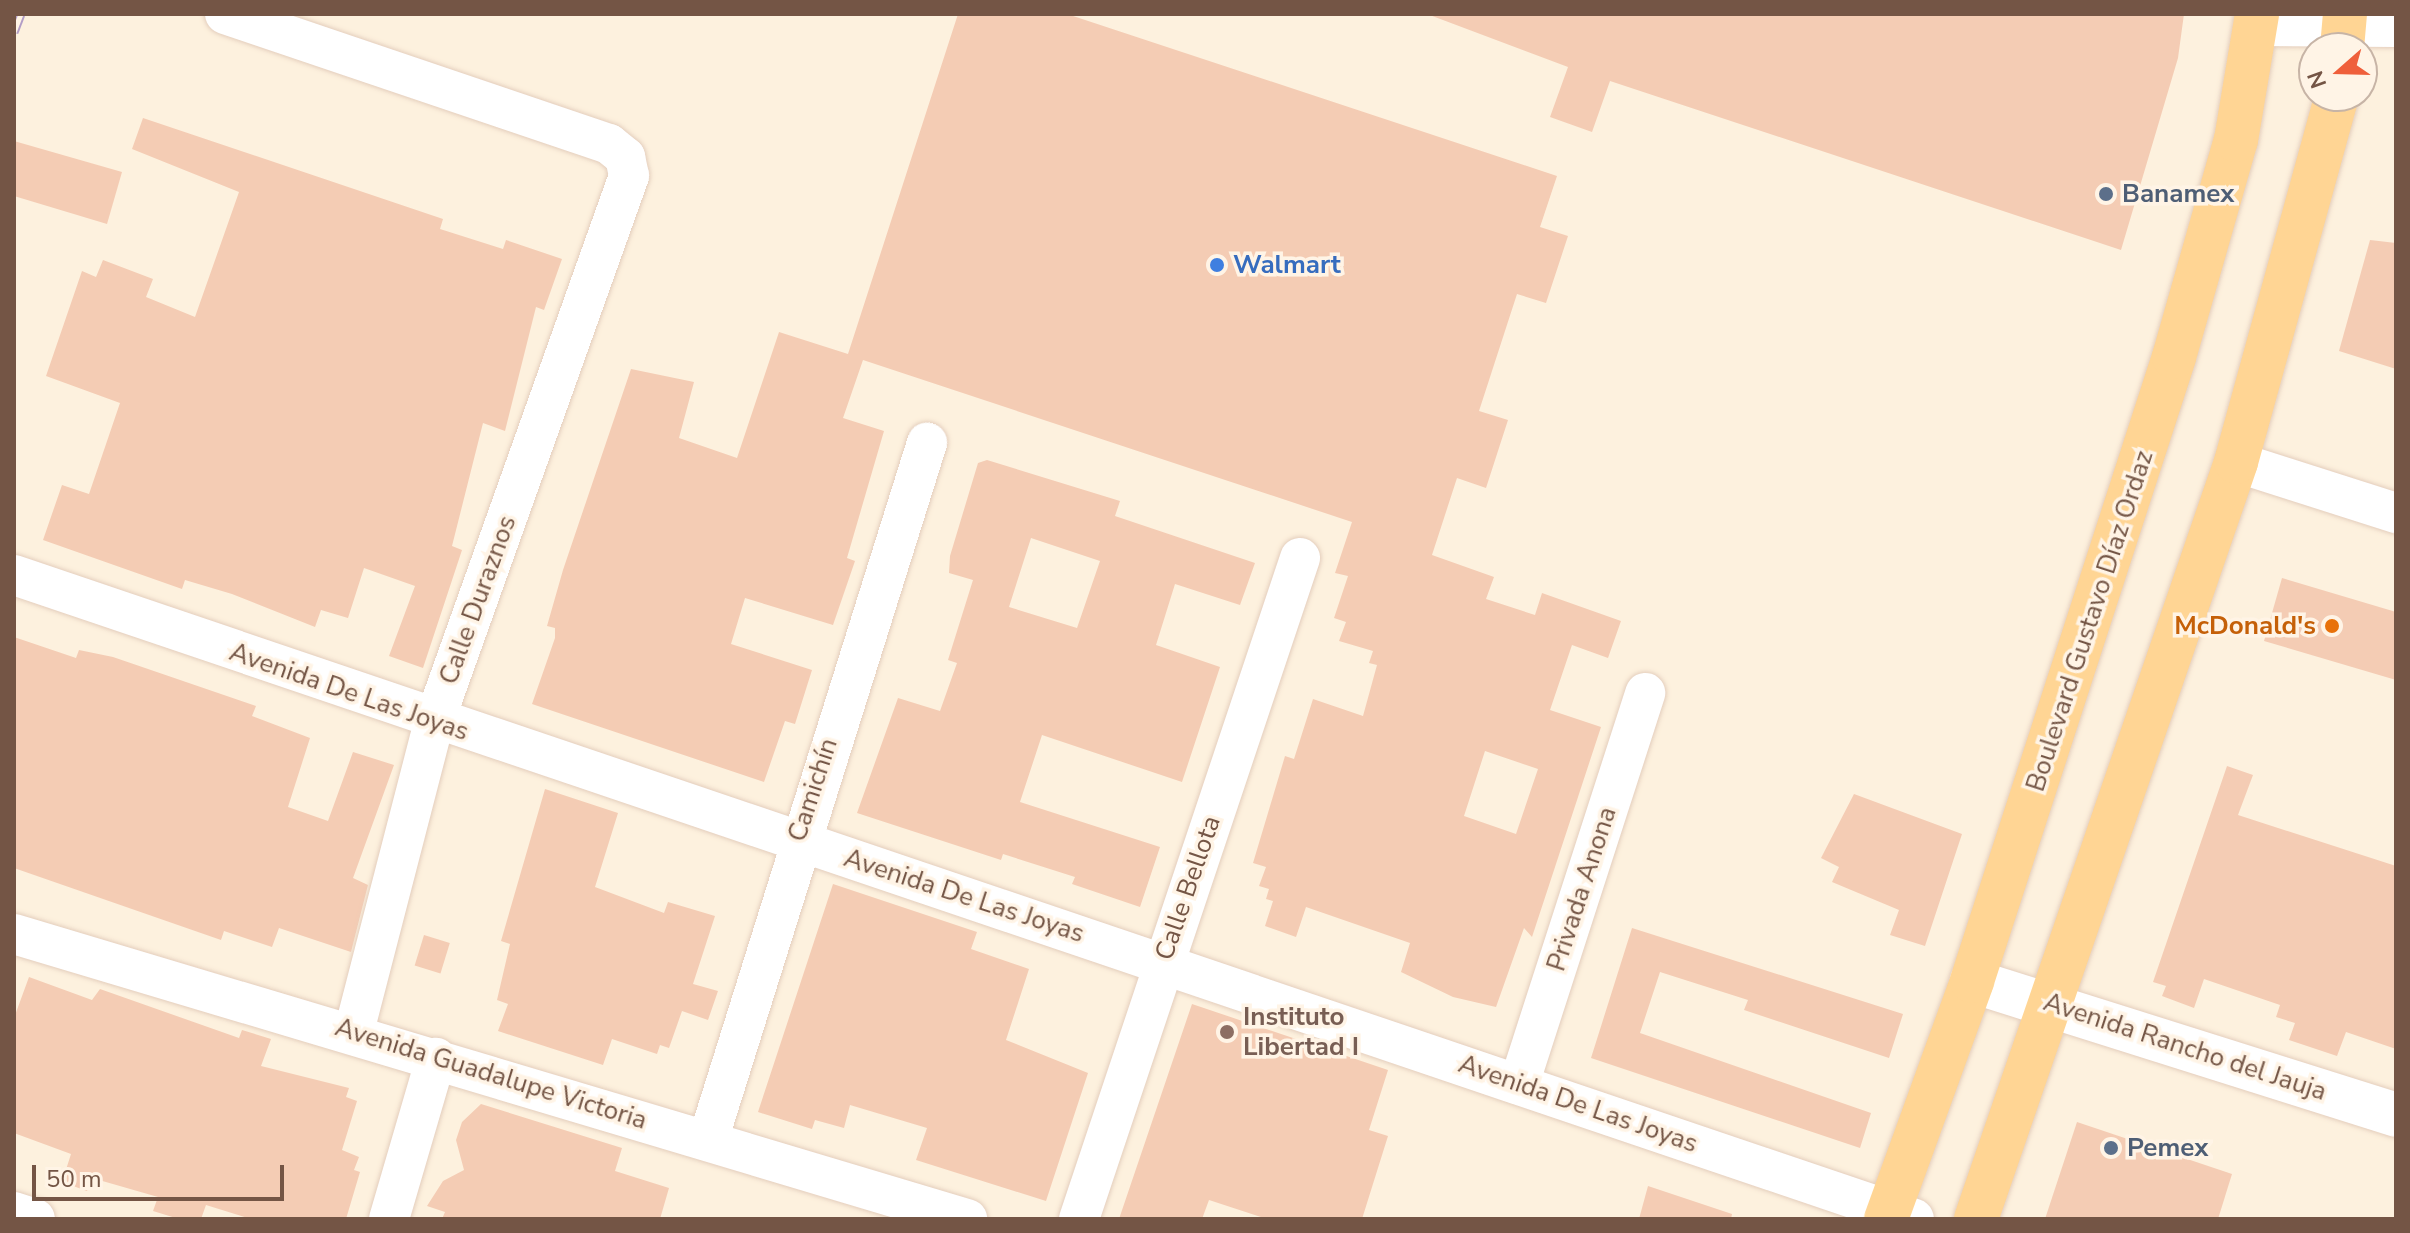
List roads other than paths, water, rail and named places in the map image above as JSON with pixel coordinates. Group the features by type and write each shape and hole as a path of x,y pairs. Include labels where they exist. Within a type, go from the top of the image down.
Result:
{"main road":[{"name":"Boulevard Gustavo Díaz Ordaz","path":"1897,1216 2174,357 2236,140 2257,20"},
{"path":"1976,1219 2046,1001 2236,462 2333,112"}],"street":[{"name":"Calle Duraznos","path":"225,14 609,144 625,157 629,176 434,722 354,1032"},
{"path":"2257,20 2344,30 2396,27"},
{"name":"Camichín","path":"708,1140 796,842 927,443"},
{"path":"2236,462 2396,513"},
{"name":"Calle Bellota","path":"1079,1219 1300,558"},
{"name":"Avenida De Las Joyas","path":"14,575 434,722 1164,960 1897,1216"},
{"name":"Privada Anona","path":"1519,1084 1645,693"},
{"name":"Avenida Guadalupe Victoria","path":"14,934 354,1032 967,1219"},
{"name":"Avenida Rancho del Jauja","path":"1972,981 2046,1001 2396,1115"},
{"path":"389,1219 436,1058"},
{"path":"14,1212 35,1219"}],"railway":[{"path":"14,32 21,14"}],"place":[{"name":"Banamex","path":"2106,194"},
{"name":"Walmart","path":"1217,265"},
{"name":"McDonald's","path":"2332,626"},
{"name":"Instituto Libertad I","path":"1227,1032"},
{"name":"Pemex","path":"2111,1148"}]}
